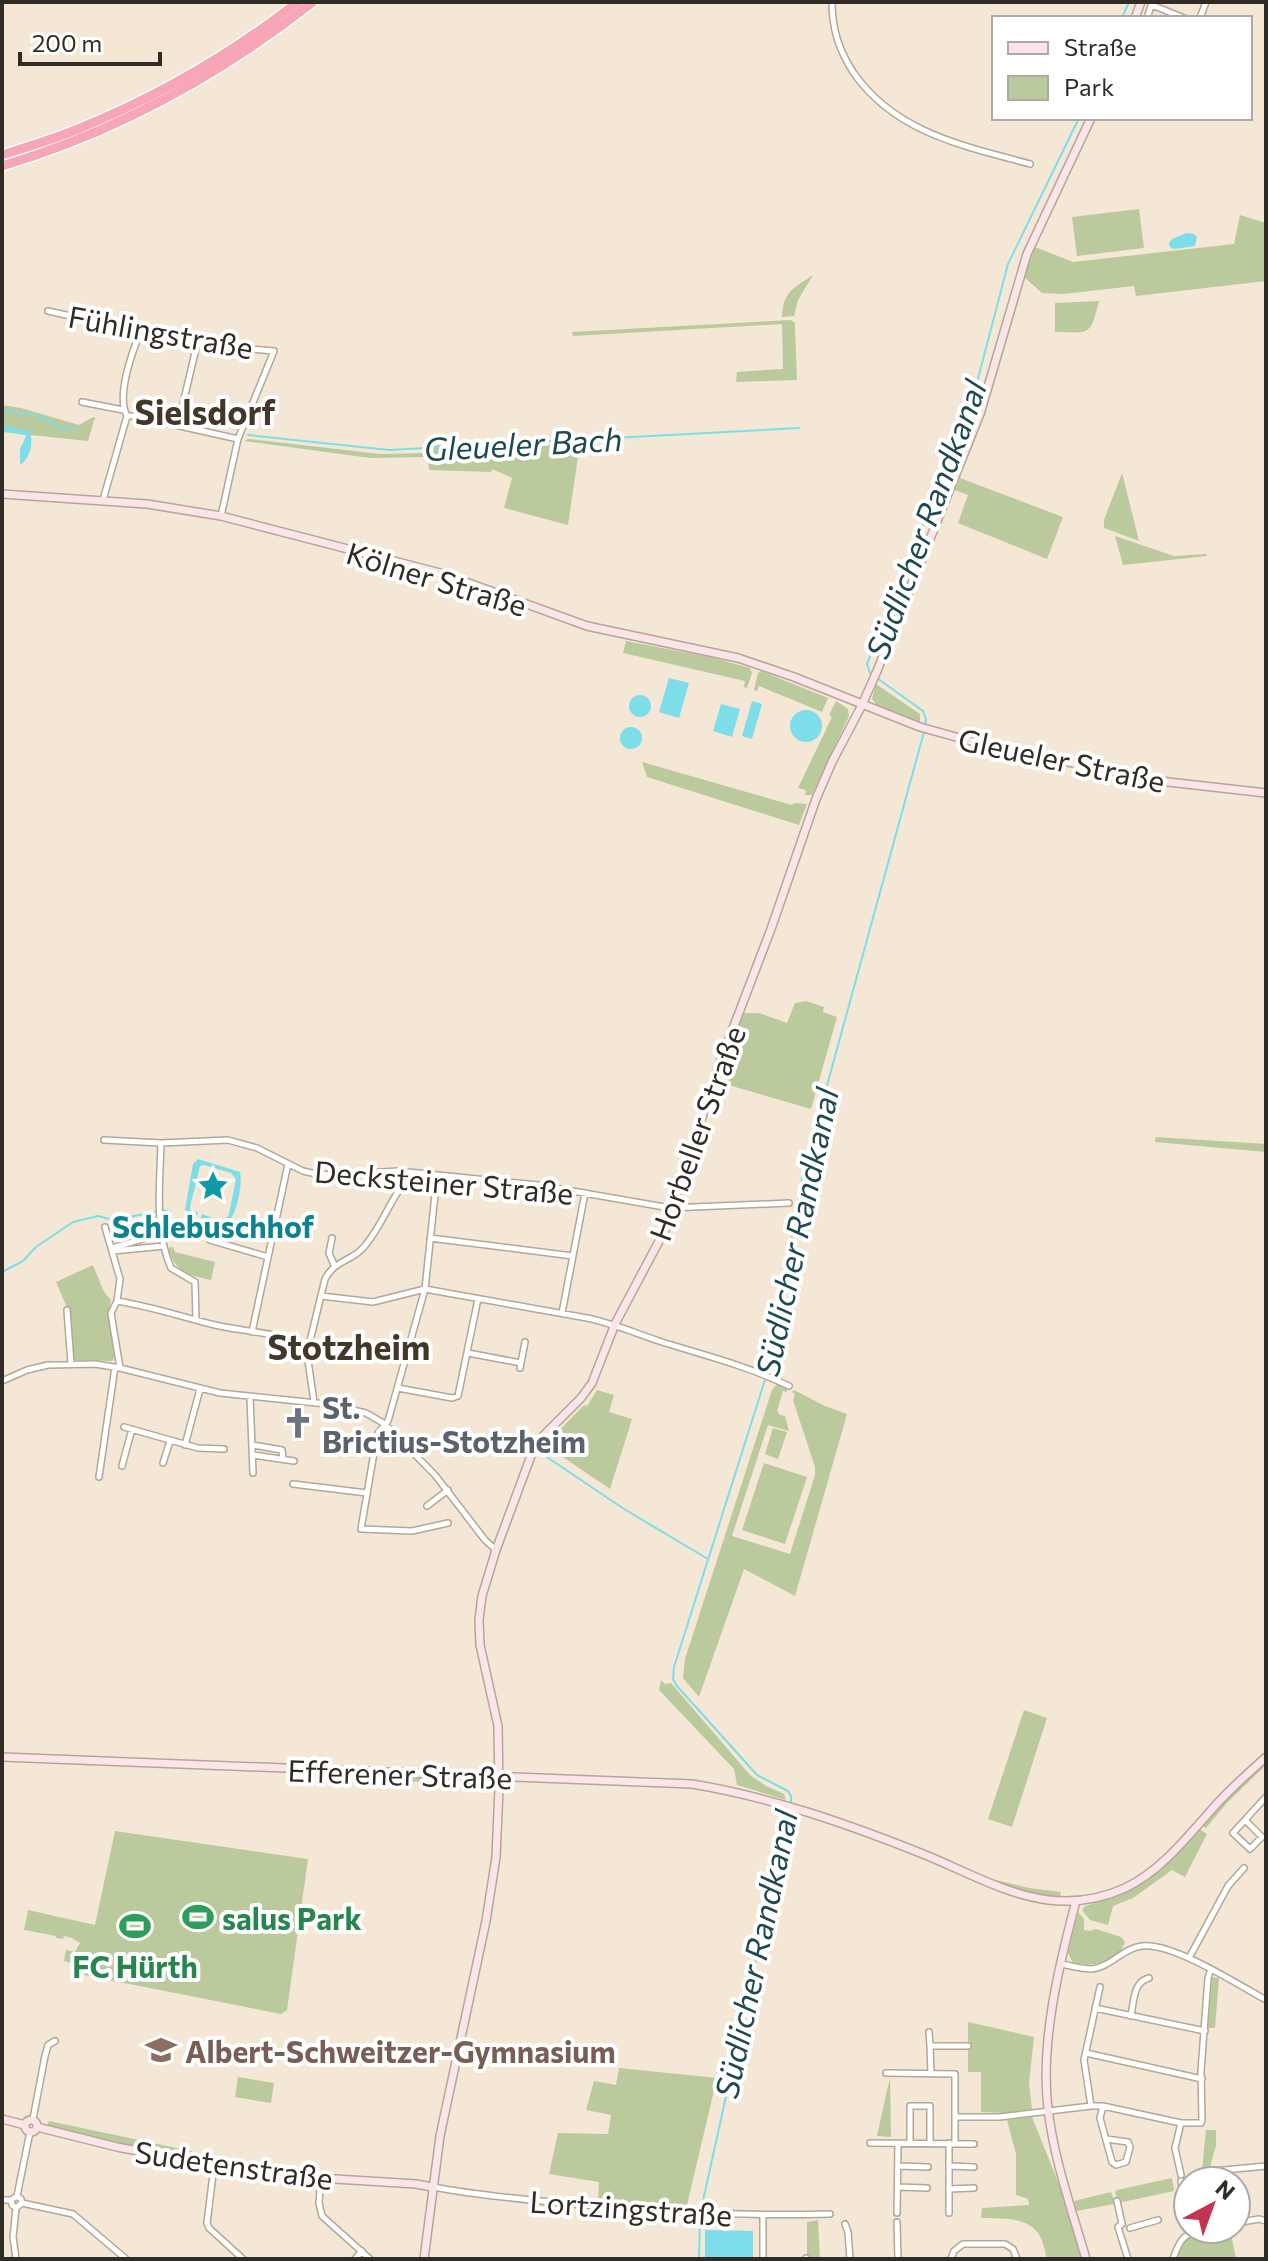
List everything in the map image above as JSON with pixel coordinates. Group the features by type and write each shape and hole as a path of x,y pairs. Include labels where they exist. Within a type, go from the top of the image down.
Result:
{"highway":[{"path":"2,155 76,130 144,99 218,58 298,2"},
{"path":"2,166 103,129 179,92 254,46 313,2"}],"street":[{"path":"832,2 833,25 839,46 858,78 897,117 930,134 1030,164"},
{"path":"1152,3 1180,16"},
{"name":"Horbeller Straße","path":"424,2259 440,2136 494,1874 498,1726 482,1659 479,1632 482,1596 496,1550 532,1453 544,1435 586,1392 615,1324 657,1247 674,1208 719,1065 816,799 877,671 980,414 1027,254 1090,120"},
{"name":"Fühlingstraße","path":"48,311 197,344 274,351 238,439"},
{"path":"103,500 127,416 123,410 129,361 140,332"},
{"path":"178,425 197,344"},
{"path":"82,402 123,410"},
{"path":"127,416 238,439 221,516"},
{"name":"Kölner Straße","path":"2,494 103,500 221,516 444,574 587,626 738,658 862,705"},
{"name":"Gleueler Straße","path":"862,705 920,727 992,747 1149,778 1266,793"},
{"name":"Decksteiner Straße","path":"104,1140 161,1143 228,1140 257,1148 303,1171 323,1175 398,1171 538,1185 674,1208 789,1203"},
{"path":"161,1143 158,1202 164,1246 171,1268 195,1282 196,1320"},
{"path":"252,1332 288,1164"},
{"path":"398,1171 402,1185"},
{"path":"314,1402 306,1347 325,1279 334,1265 364,1247 402,1185 414,1173"},
{"path":"437,1176 425,1289 398,1388 385,1424 378,1433 361,1529 412,1531 448,1523"},
{"path":"562,1313 585,1193"},
{"path":"99,1477 118,1367 111,1313 117,1301 120,1279 105,1227"},
{"path":"112,1249 163,1233"},
{"path":"332,1238 329,1253 334,1265"},
{"path":"430,1238 573,1256"},
{"path":"210,1240 268,1257"},
{"path":"112,1249 164,1246"},
{"path":"321,1296 373,1302 425,1289 562,1313 615,1324 789,1386"},
{"path":"398,1388 455,1398 460,1393 478,1299"},
{"path":"117,1301 151,1306 196,1320 288,1339 306,1347"},
{"path":"67,1310 71,1364"},
{"path":"468,1353 521,1365 525,1342"},
{"path":"2,1381 39,1367 71,1364 118,1367 200,1389 352,1408 385,1424 448,1490 496,1550"},
{"path":"185,1445 200,1389"},
{"path":"250,1397 253,1473"},
{"path":"124,1427 198,1448 224,1449"},
{"path":"122,1466 132,1429"},
{"path":"163,1463 170,1440"},
{"path":"487,1442 532,1453"},
{"path":"253,1445 282,1450 283,1459"},
{"path":"253,1455 294,1461"},
{"path":"293,1484 367,1493"},
{"path":"427,1506 448,1490"},
{"path":"1086,2259 1058,2159 1048,2111 1046,2082 1047,2052 1076,1901 1109,1894 1143,1877 1174,1851 1266,1754"},
{"name":"Efferener Straße","path":"2,1757 692,1784 784,1805 895,1843 1025,1895 1076,1901"},
{"path":"1245,1820 1262,1837 1250,1849 1233,1833 1266,1797"},
{"path":"1189,1958 1228,1886 1244,1868"},
{"path":"1062,1964 1100,1967 1126,1951 1145,1945 1189,1958 1266,2000"},
{"path":"955,2117 1000,2117 1103,2106 1181,2123 1196,2124 1202,2121 1202,2079 1211,1969"},
{"path":"1131,2016 1137,1985 1149,1978"},
{"path":"1091,2106 1084,2060 1100,1987"},
{"path":"1095,2008 1205,2031"},
{"path":"929,2032 931,2074"},
{"path":"2,2200 17,2196 45,2056 48,2045 55,2041"},
{"path":"930,2046 968,2046"},
{"path":"1085,2053 1202,2079"},
{"path":"886,2073 955,2074 949,2213"},
{"path":"910,2143 910,2106 930,2106 930,2143"},
{"path":"1103,2106 1100,2118 1112,2162 1116,2165 1126,2162 1130,2147 1128,2142 1106,2139"},
{"name":"Sudetenstraße","path":"2,2119 117,2147 214,2166 432,2187"},
{"path":"1178,2165 1175,2148 1181,2123"},
{"path":"870,2143 974,2144"},
{"path":"897,2213 898,2144"},
{"path":"214,2166 207,2223 243,2259"},
{"path":"898,2166 928,2167"},
{"path":"950,2166 974,2167"},
{"path":"321,2178 319,2203 322,2216 370,2259"},
{"name":"Lortzingstraße","path":"432,2187 544,2202 706,2213 830,2214"},
{"path":"898,2187 927,2188"},
{"path":"949,2189 974,2188"},
{"path":"17,2196 22,2203"},
{"path":"11,2200 16,2208"},
{"path":"1117,2201 1122,2224"},
{"path":"16,2259 13,2237 16,2208 22,2203"},
{"path":"22,2203 73,2214 126,2259"},
{"path":"763,2215 763,2259"},
{"path":"1122,2224 1130,2228 1158,2220"},
{"path":"897,2222 898,2259"},
{"path":"845,2224 850,2259"},
{"path":"1122,2224 1118,2227 1128,2259"},
{"path":"1123,2242 1130,2228"},
{"path":"951,2259 954,2251 963,2244 1005,2244 1013,2249 1017,2259"},
{"path":"355,2259 362,2251"}],"green space":[{"path":"1139,209 1144,248 1077,256 1072,217"},
{"path":"1240,215 1266,223 1266,281 1136,296 1134,286 1063,294 1042,293 1024,277 1035,247 1073,262 1234,244"},
{"path":"813,275 798,300 794,316 782,317 787,296"},
{"path":"1099,301 1087,330 1055,332 1055,303"},
{"path":"791,320 795,323 797,380 736,382 737,372 783,369 782,324 573,336 572,332"},
{"path":"2,405 79,425 96,418 88,441 2,432"},
{"path":"249,439 380,454 427,453 428,446 491,441 492,449 576,444 579,450 568,525 504,508 512,478 492,469 491,472 429,470 428,457 370,458 244,441"},
{"path":"1122,473 1139,541 1104,528 1104,520"},
{"path":"960,478 1063,517 1047,559 958,523 968,495 955,490"},
{"path":"1115,536 1174,556 1207,556 1123,565"},
{"path":"626,641 714,658 750,668 752,673 747,688 744,687 745,681 623,653"},
{"path":"761,671 828,698 822,712 759,686 757,691 754,690"},
{"path":"876,684 920,714 920,723 878,707 872,699"},
{"path":"836,701 848,709 849,716 812,795 805,795 806,790 798,788 832,717 829,715"},
{"path":"642,762 792,805 807,804 799,825 647,777"},
{"path":"806,1001 824,1007 823,1012 837,1017 811,1109 718,1082 743,1013 759,1013 787,1023 795,1003"},
{"path":"1156,1137 1266,1144 1266,1152 1155,1142"},
{"path":"173,1247 175,1252 215,1262 211,1280 189,1274 179,1267 168,1248"},
{"path":"93,1265 104,1292 111,1300 108,1314 115,1357 112,1361 74,1360 69,1312 56,1282"},
{"path":"777,1384 787,1388 787,1392 783,1391 777,1411 785,1416 789,1431 768,1425 732,1536 790,1554 815,1475 792,1392 794,1390 847,1414 795,1596 744,1569 699,1697 683,1678 685,1659 772,1390"},
{"path":"597,1390 614,1395 609,1412 632,1419 610,1489 545,1445 584,1405 587,1406"},
{"path":"773,1428 787,1432 778,1459 765,1454"},
{"path":"764,1463 807,1477 785,1544 742,1530"},
{"path":"661,1680 665,1684 671,1683 750,1775 784,1794 786,1800 737,1785 734,1769 659,1690"},
{"path":"1024,1710 1047,1718 1012,1827 988,1819"},
{"path":"1262,1765 1264,1767 1206,1828 1203,1826 1241,1783"},
{"path":"330,1773 486,1780 486,1784 332,1779 325,1776"},
{"path":"1199,1829 1207,1834 1185,1877 1172,1870 1133,1898 1113,1906 1108,1925 1090,1920 1082,1910 1085,1906 1120,1894 1148,1877"},
{"name":"salus Park","path":"115,1831 308,1859 287,2010 281,2014 84,1975 85,1965 75,1963 74,1967 72,1963 64,1961 66,1950 75,1952 80,1943 64,1936 63,1939 56,1938 24,1930 28,1910 95,1925"},
{"path":"996,1880 1061,1892 1060,1897 1017,1890"},
{"path":"1078,1912 1084,1919 1084,1930 1096,1929 1121,1937 1125,1942 1122,1949 1104,1962 1088,1965 1073,1963 1068,1953"},
{"path":"1212,1977 1219,1978 1215,2028 1208,2028"},
{"path":"968,2022 1034,2037 1029,2083 1032,2109 1005,2113 981,2112 981,2072 968,2072"},
{"path":"619,2068 717,2078 686,2209 598,2202 599,2182 549,2174 558,2133 608,2134 611,2115 586,2110 594,2081 616,2085"},
{"path":"238,2077 274,2083 271,2103 235,2097"},
{"path":"890,2079 891,2137 877,2136 888,2086"},
{"path":"1032,2117 1065,2199 1082,2259 1047,2259 1040,2236 1027,2224 981,2218 982,2208 1029,2205 1028,2199 1016,2195 1016,2154 1007,2120"},
{"path":"49,2121 200,2153 199,2161 114,2144 47,2125"},
{"path":"1206,2130 1216,2130 1216,2146 1210,2165 1203,2165"},
{"path":"1172,2178 1172,2191 1118,2203 1117,2190"},
{"path":"1111,2192 1114,2204 1077,2211 1074,2201"},
{"path":"818,2220 820,2259 807,2259 807,2222"},
{"path":"1181,2245 1233,2245 1236,2259 1175,2259"}],"water":[{"path":"1186,233 1197,237 1195,246 1170,247 1172,239"},
{"path":"29,430 30,449 20,465 20,449"},
{"path":"669,678 689,683 679,718 659,712"},
{"path":"640,695 648,698 651,706 648,714 640,717 632,714 629,706 632,698"},
{"path":"752,701 762,704 752,739 742,736"},
{"path":"721,704 740,709 732,737 713,731"},
{"path":"806,710 817,715 822,726 817,737 806,742 795,737 790,726 795,715"},
{"path":"631,727 639,730 642,738 639,746 631,749 623,746 620,738 623,730"},
{"path":"198,1159 240,1172 238,1202 224,1227 201,1218 202,1214 220,1220 229,1214 236,1179 231,1173 200,1166 190,1207 190,1210 198,1212 197,1216 185,1210 193,1164"},
{"path":"705,2230 753,2231 753,2259 705,2259"}],"waterway":[{"name":"Südlicher Randkanal","path":"1123,16 1129,2"},
{"name":"Südlicher Randkanal","path":"925,726 923,711 870,673 867,664 969,413 1008,264 1078,120"},
{"name":"Gleueler Bach","path":"2,410 37,416 62,428 76,428"},
{"path":"2,428 27,433"},
{"name":"Gleueler Bach","path":"248,435 389,450 799,428"},
{"name":"Südlicher Randkanal","path":"791,1804 788,1791 757,1775 676,1685 674,1667 770,1364 803,1173 924,732"},
{"path":"162,1210 171,1212"},
{"path":"2,1272 23,1261 36,1247 73,1222 98,1216 113,1220 155,1212"},
{"path":"538,1451 624,1509 708,1559"},
{"name":"Südlicher Randkanal","path":"701,2210 789,1810"},
{"name":"Südlicher Randkanal","path":"699,2259 700,2216"}],"place":[{"name":"Schlebuschhof","path":"213,1186"},
{"name":"St. Brictius-Stotzheim","path":"298,1423"},
{"name":"salus Park","path":"198,1917"},
{"name":"FC Hürth","path":"135,1926"},
{"name":"Albert-Schweitzer-Gymnasium","path":"161,2050"}],"district":[{"name":"Sielsdorf","path":"205,411"},
{"name":"Stotzheim","path":"349,1346"}]}
